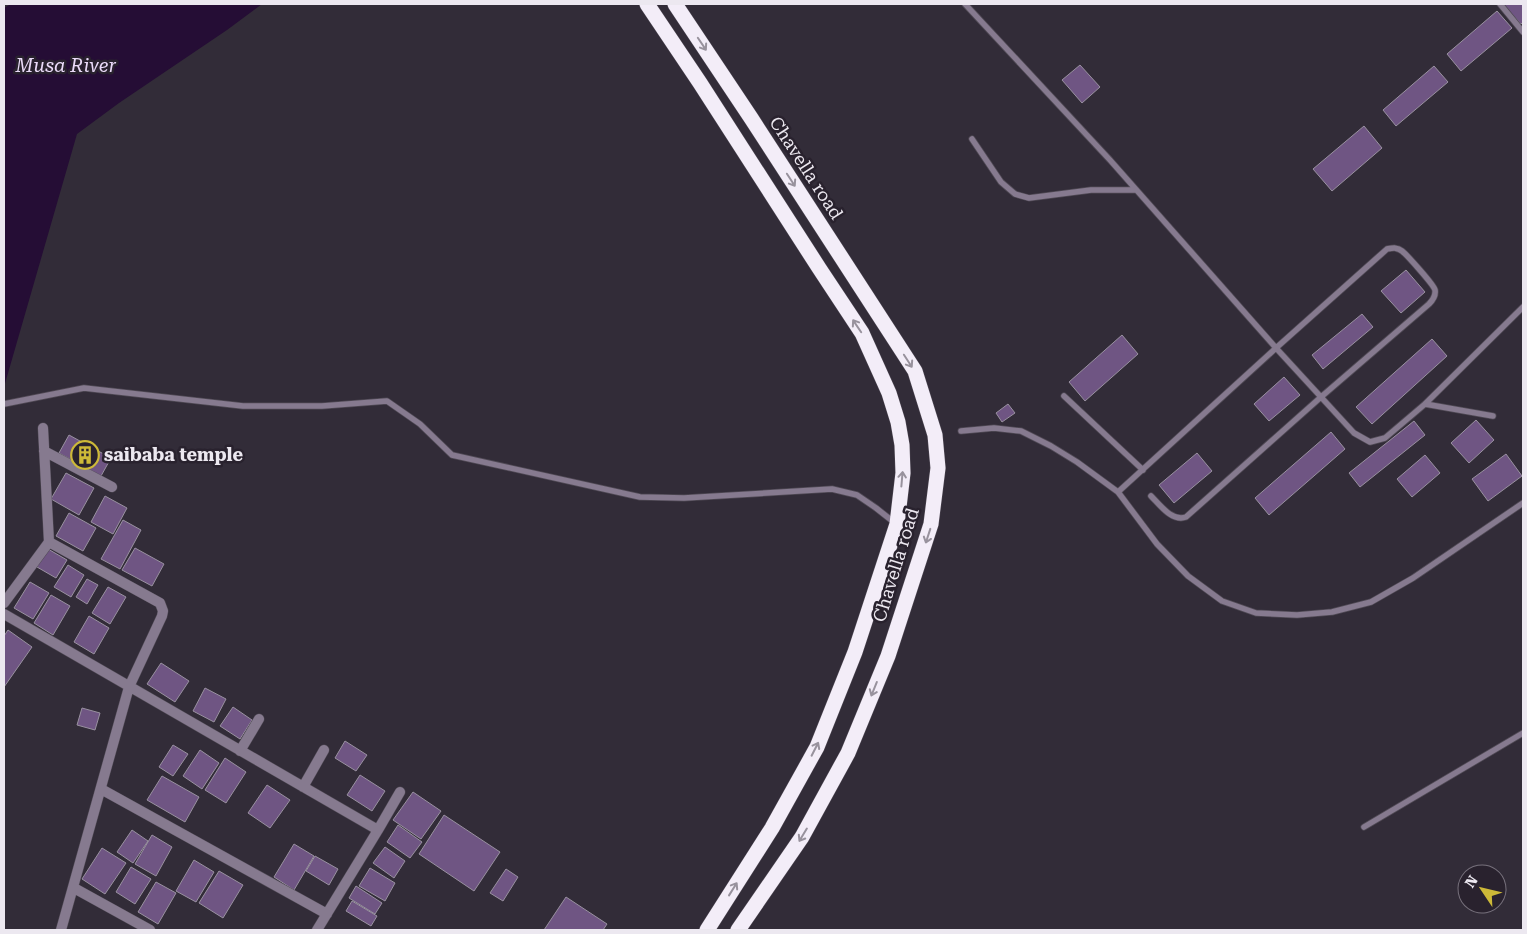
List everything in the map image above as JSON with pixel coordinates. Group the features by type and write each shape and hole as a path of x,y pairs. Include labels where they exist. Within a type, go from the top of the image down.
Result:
{"highway":[{"name":"Chavella road","path":"647,4 862,333 889,393 898,422 902,445 903,473 897,524 855,652 816,747 772,828 707,930"},
{"name":"Chavella road","path":"675,4 915,371 934,435 938,468 931,524 888,656 848,753 802,837 738,930"}],"street":[{"path":"4,603 48,542 43,428"},
{"path":"44,451 112,487"},
{"path":"48,542 160,604 163,611 129,687 62,930"},
{"path":"4,614 378,830"},
{"path":"240,751 259,718"},
{"path":"303,787 324,750"},
{"path":"101,789 327,914"},
{"path":"318,930 400,792"},
{"path":"74,888 150,930"}],"lane":[{"path":"965,4 1136,190 1320,397 1354,433 1370,442 1385,438 1425,404 1523,307"},
{"path":"1500,4 1523,32"},
{"path":"972,139 1001,182 1015,194 1029,198 1091,190 1136,190"},
{"path":"1118,492 1387,249 1395,247 1402,251 1432,284 1436,292 1429,304 1320,397 1186,517 1182,519 1174,517 1166,512 1151,496"},
{"path":"4,404 84,388 243,406 322,406 387,401 420,424 452,455 640,497 684,498 832,489 856,495 897,524"},
{"path":"1064,396 1142,470"},
{"path":"1425,404 1493,416"},
{"path":"961,431 994,428 1021,431 1078,462 1118,492 1157,544 1188,576 1222,601 1256,613 1297,615 1332,612 1371,602 1413,578 1523,503"},
{"path":"1364,827 1523,733"}],"water":[{"name":"Musa River","path":"11,4 262,4 77,134 4,387 4,8"}],"building":[{"path":"1523,4 1523,22 1521,24 1503,5"},
{"path":"1497,11 1512,28 1461,71 1447,54"},
{"path":"1080,65 1100,87 1082,103 1062,80"},
{"path":"1434,66 1448,82 1396,126 1383,110"},
{"path":"1364,126 1382,148 1332,191 1313,169"},
{"path":"1406,270 1425,292 1401,313 1381,291"},
{"path":"1362,314 1373,327 1323,369 1312,355"},
{"path":"1122,335 1138,354 1085,401 1069,382"},
{"path":"1432,339 1447,356 1372,424 1356,407"},
{"path":"1284,377 1300,395 1269,421 1254,404"},
{"path":"1008,404 1015,413 1002,422 996,413"},
{"path":"1476,420 1494,440 1469,463 1451,443"},
{"path":"1414,421 1425,435 1360,487 1349,473"},
{"path":"1331,432 1345,449 1269,515 1255,498"},
{"name":"saibaba temple","path":"69,435 111,458 101,476 59,453"},
{"path":"1197,453 1212,471 1174,503 1159,485"},
{"path":"1506,454 1522,476 1488,501 1472,479"},
{"path":"1425,455 1440,473 1412,497 1397,479"},
{"path":"66,473 94,488 79,515 51,499"},
{"path":"105,496 127,508 113,534 91,522"},
{"path":"69,513 96,528 83,551 56,536"},
{"path":"123,520 141,530 120,569 101,559"},
{"path":"135,548 164,564 152,586 122,570"},
{"path":"48,549 67,560 56,578 37,567"},
{"path":"68,565 84,575 71,597 54,587"},
{"path":"87,579 98,585 87,604 76,597"},
{"path":"30,582 49,593 33,619 14,608"},
{"path":"108,587 126,597 110,624 92,613"},
{"path":"51,595 70,606 53,635 34,623"},
{"path":"89,616 109,628 94,654 74,642"},
{"path":"8,630 32,647 4,687 4,636"},
{"path":"161,663 189,681 175,702 147,684"},
{"path":"205,688 226,699 214,722 193,711"},
{"path":"233,707 252,720 240,739 220,726"},
{"path":"82,708 100,713 95,730 77,725"},
{"path":"345,741 367,755 356,771 335,758"},
{"path":"173,745 188,754 173,776 159,767"},
{"path":"200,750 219,763 202,789 183,776"},
{"path":"225,758 246,772 226,803 205,790"},
{"path":"360,775 385,791 372,811 347,795"},
{"path":"162,776 199,797 185,822 147,800"},
{"path":"267,785 290,800 270,828 248,813"},
{"path":"413,792 441,811 421,839 393,820"},
{"path":"444,815 500,852 474,891 419,854"},
{"path":"398,825 422,842 410,858 387,842"},
{"path":"132,830 148,841 133,863 117,852"},
{"path":"152,835 172,847 156,876 135,864"},
{"path":"294,844 314,856 294,890 274,877"},
{"path":"385,847 405,861 394,878 373,863"},
{"path":"102,848 126,863 105,894 82,879"},
{"path":"315,856 338,869 329,885 306,871"},
{"path":"194,860 214,872 196,902 176,891"},
{"path":"131,867 151,879 135,904 116,892"},
{"path":"370,868 395,883 385,901 359,886"},
{"path":"506,869 518,877 503,901 490,893"},
{"path":"219,871 243,885 223,918 199,903"},
{"path":"156,882 176,893 158,924 138,912"},
{"path":"356,886 382,903 375,914 349,898"},
{"path":"566,897 607,924 603,930 544,930"},
{"path":"352,901 377,916 371,926 346,911"}],"place":[{"name":"saibaba temple","path":"85,455"}]}
